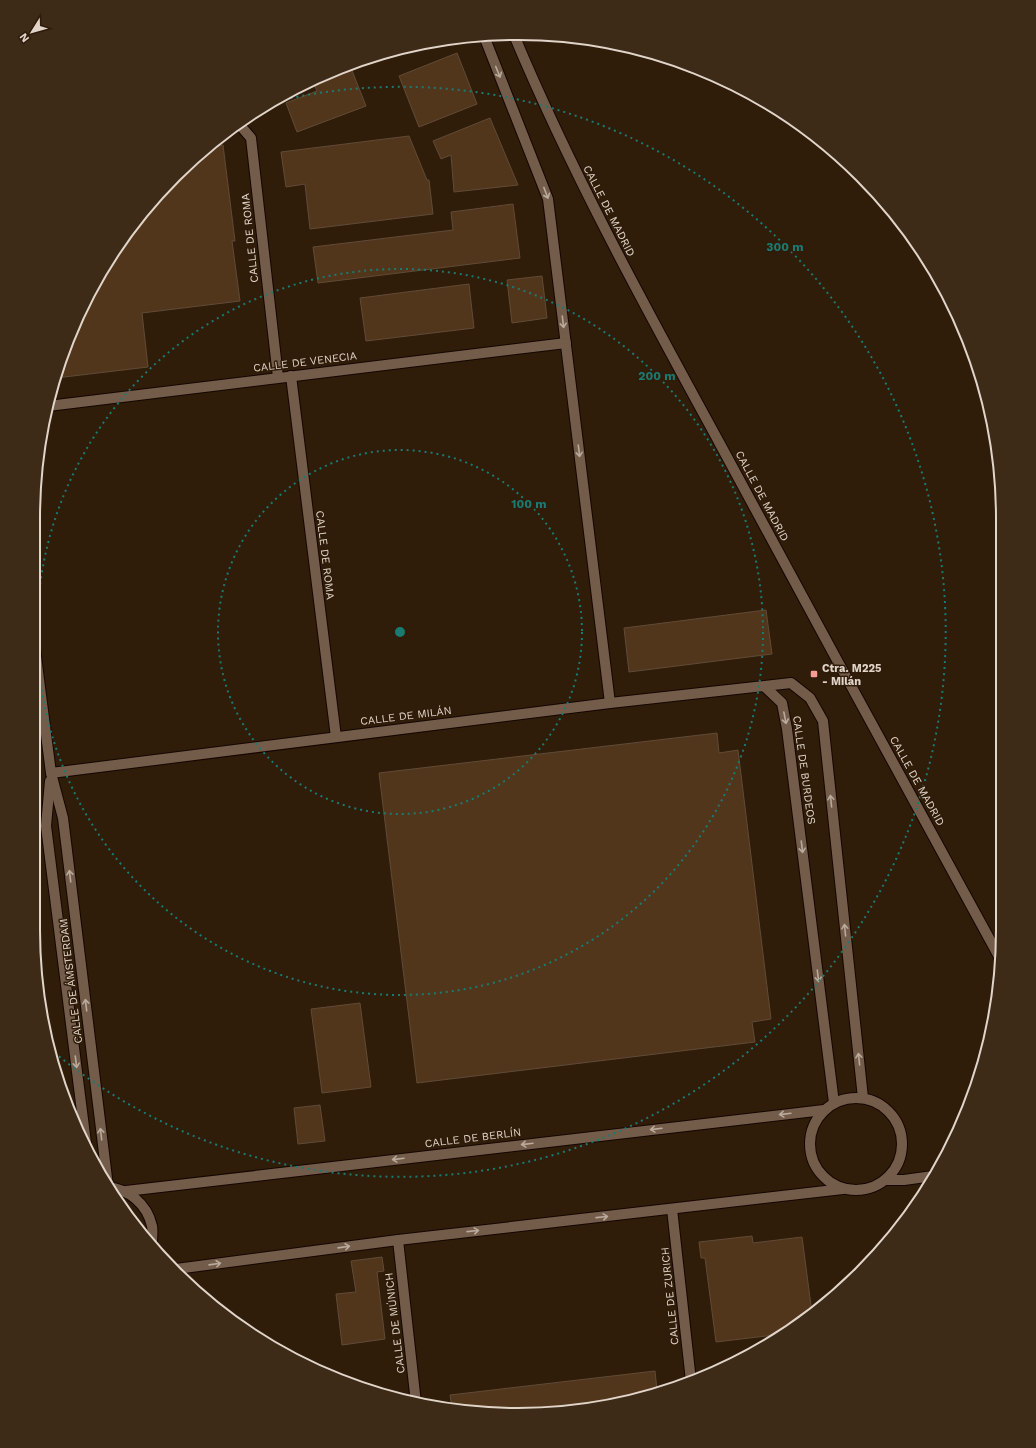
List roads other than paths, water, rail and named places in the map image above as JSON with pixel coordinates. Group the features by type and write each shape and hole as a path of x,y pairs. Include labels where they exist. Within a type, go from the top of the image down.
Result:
{"street":[{"name":"CALLE DE MADRID","path":"516,40 565,150 614,247 789,573 995,950"},
{"path":"486,41 548,199 610,703"},
{"name":"CALLE DE ROMA","path":"242,128 251,138 278,377"},
{"name":"CALLE DE VENECIA","path":"53,405 566,343"},
{"name":"CALLE DE ROMA","path":"291,376 336,737"},
{"name":"CALLE DE BURDEOS","path":"765,687 791,684 810,698 823,721 863,1098"},
{"name":"CALLE DE ÁMSTERDAM","path":"40,687 51,773 63,818 106,1173"},
{"name":"CALLE DE MILÁN","path":"51,773 610,703 765,687"},
{"name":"CALLE DE BURDEOS","path":"765,687 782,703 787,729 834,1103"},
{"name":"CALLE DE ÁMSTERDAM","path":"51,773 46,826 85,1131"},
{"path":"180,1268 398,1240 843,1189 858,1191 873,1187 886,1180 895,1168 901,1154 902,1139 898,1125 889,1112 878,1103 863,1098 848,1098 834,1103 824,1110 815,1121 810,1134 809,1148 813,1162 820,1174 830,1183 843,1189"},
{"name":"CALLE DE BERLÍN","path":"126,1191 824,1110"},
{"path":"886,1180 904,1180 927,1177"},
{"path":"116,1188 126,1191 138,1200 147,1212 152,1227 152,1237"},
{"name":"CALLE DE ZURICH","path":"672,1209 690,1376"},
{"name":"CALLE DE MÚNICH","path":"398,1240 415,1397"}],"place":[{"name":"Ctra. M225 - Milán","path":"814,674"}]}
